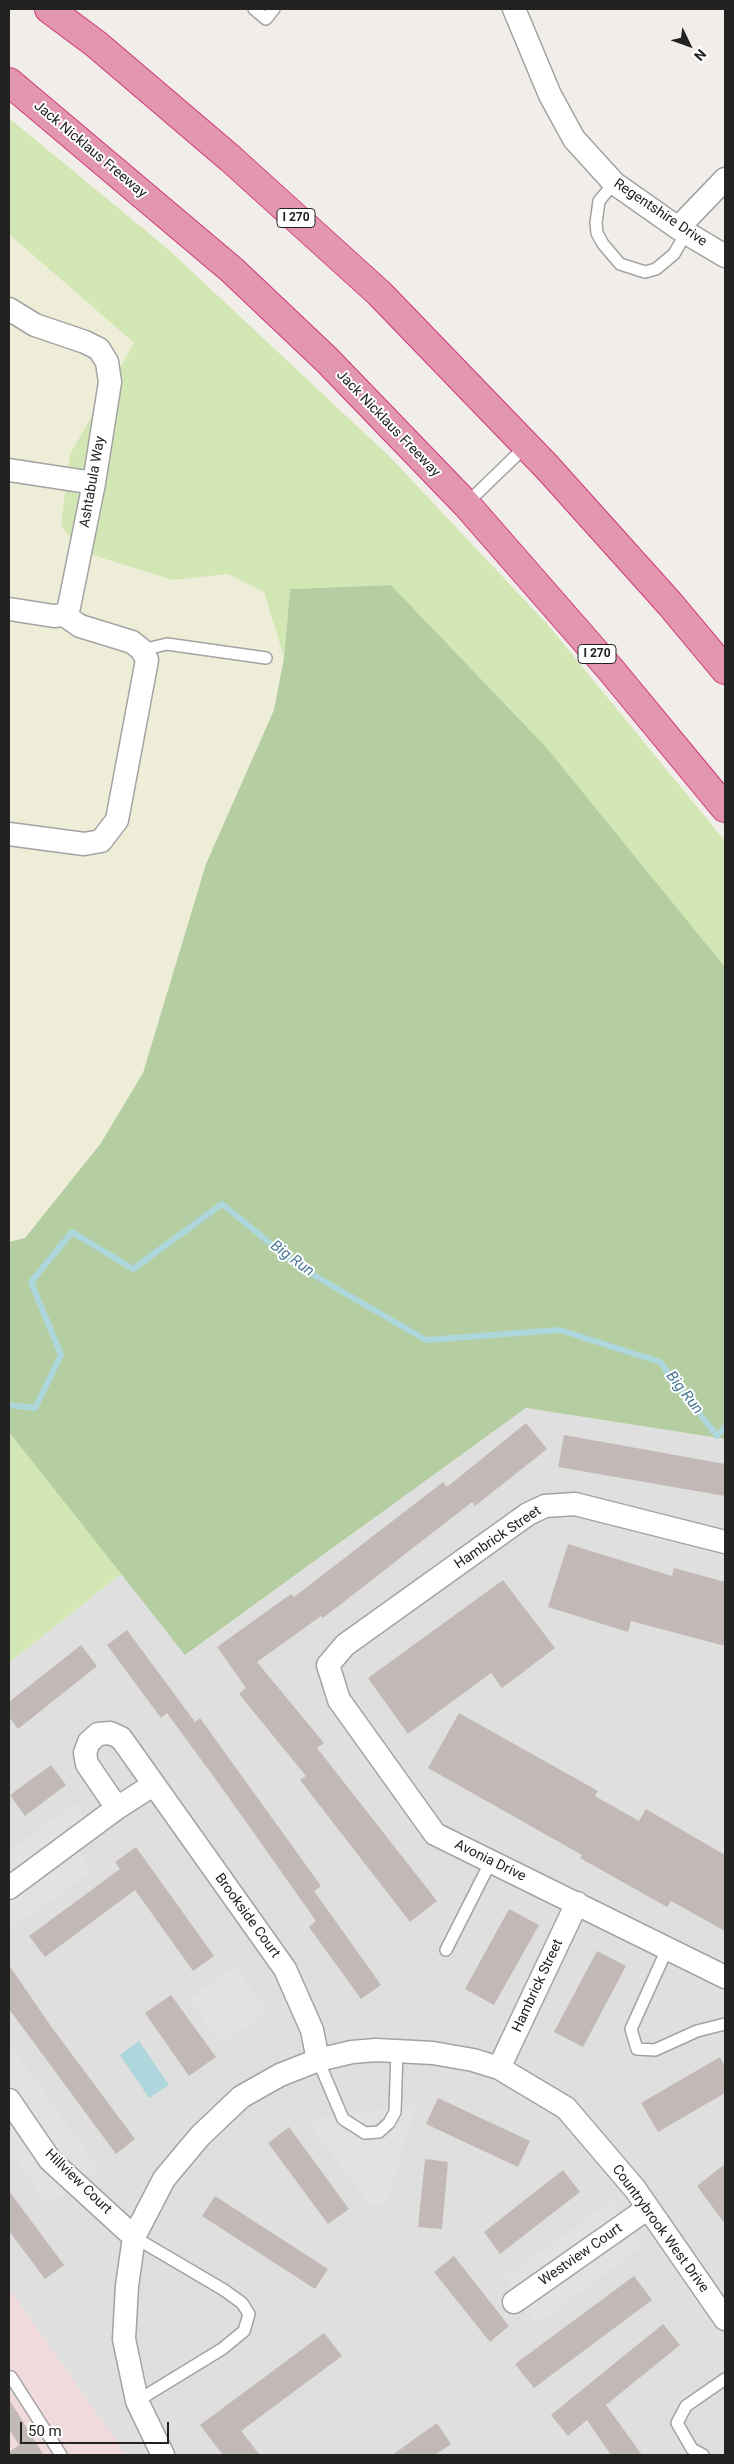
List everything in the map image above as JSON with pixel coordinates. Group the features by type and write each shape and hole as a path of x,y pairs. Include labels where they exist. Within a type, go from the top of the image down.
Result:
{"highway":[{"name":"I 270","path":"49,9 96,44 231,159 379,293 527,445 664,597 725,670"},
{"name":"Jack Nicklaus Freeway","path":"9,82 232,270 327,360 466,504 611,670 725,808"}],"street":[{"name":"Regentshire Drive","path":"514,9 550,95 574,139 614,183 682,230 725,256"},
{"path":"682,230 725,179"},
{"name":"Ashtabula Way","path":"11,313 35,325 85,342 99,349 107,362 110,382 94,483 69,607 64,615"},
{"path":"9,470 94,483"},
{"path":"9,609 54,616 64,615 80,626 132,642 142,650 148,660 117,820 101,841 84,844 9,834"},
{"name":"Hambrick Street","path":"328,1664 345,1645 528,1514 545,1506 576,1504 725,1542"},
{"name":"Avonia Drive","path":"328,1664 339,1700 435,1834 668,1947 725,1977"},
{"name":"Brookside Court","path":"117,1808 87,1764 84,1752 89,1742 98,1734 110,1733 121,1738 285,1968 312,2030 318,2060"},
{"path":"9,1888 117,1808 153,1785"},
{"name":"Hambrick Street","path":"499,2068 576,1904"},
{"name":"Countrybrook West Drive","path":"163,2455 137,2401 124,2339 127,2286 134,2237 164,2179 200,2136 241,2097 280,2074 318,2060 352,2052 396,2051 433,2053 473,2060 499,2068 566,2108 635,2189 725,2319"},
{"name":"Hillview Court","path":"9,2100 50,2160 134,2237"},
{"name":"Westview Court","path":"514,2302 648,2208"}],"lane":[{"path":"254,9 266,18 274,9"},
{"path":"614,183 599,202 596,223 597,233 603,244 620,264 645,272 656,269 674,254 682,230"},
{"path":"466,504 527,445"},
{"path":"142,650 168,644 266,658"},
{"path":"446,1950 491,1861"},
{"path":"668,1947 631,2029 637,2049 655,2050 696,2031 725,2024"},
{"path":"318,2060 343,2119 365,2133 379,2132 389,2123 395,2112 396,2051"},
{"path":"134,2237 224,2290 242,2303 249,2314 244,2331 222,2349 137,2401"},
{"path":"9,2378 12,2376 61,2455"},
{"path":"703,2455 692,2450 677,2423 686,2406 725,2379"}],"shaded area":[{"path":"526,1408 725,1439 725,2455 126,2455 9,2289 9,1663 121,1574 186,1655"},
{"path":"77,1803 99,1835 78,1850 92,1872 11,1928 9,1925 9,1850"},
{"path":"234,1966 268,2011 222,2045 189,2000"},
{"path":"9,2043 99,2169 48,2205 9,2150"},
{"path":"416,2104 387,2202 370,2206 307,2120"},
{"path":"610,2201 643,2246 538,2324 505,2278"},
{"path":"9,2289 126,2455 9,2455"}],"green space":[{"path":"9,118 168,249 390,457 548,625 725,841 725,967 546,747 391,585 290,589 284,658 264,592 228,574 173,580 80,551 61,525 70,454 134,343 9,234"},
{"path":"9,234 134,343 70,454 173,580 228,574 264,592 284,658 274,710 206,864 143,1073 101,1143 25,1238 9,1242"},
{"path":"391,585 546,747 725,967 725,1439 526,1408 185,1655 9,1432 9,1242 25,1238 101,1143 143,1073 206,864 274,710 284,658 290,589"},
{"path":"9,1432 121,1574 9,1663"}],"water":[{"path":"139,2041 169,2085 149,2098 120,2055"}],"building":[{"path":"526,1423 547,1449 475,1506 472,1502 323,1618 321,1616 257,1662 324,1743 317,1748 437,1901 410,1922 300,1780 306,1776 239,1694 246,1688 217,1647 291,1594 294,1597 443,1482 447,1487"},
{"path":"564,1435 725,1464 725,1496 558,1467"},
{"path":"568,1544 672,1576 674,1568 725,1582 725,1646 631,1621 628,1632 548,1607"},
{"path":"503,1580 555,1648 502,1688 491,1673 408,1734 368,1678"},
{"path":"127,1630 195,1722 200,1718 321,1886 314,1891 381,1985 361,1999 309,1927 316,1921 227,1795 167,1713 161,1718 107,1645"},
{"path":"81,1645 97,1666 18,1729 9,1717 9,1702"},
{"path":"459,1713 598,1791 595,1796 639,1821 646,1809 725,1855 725,1931 671,1901 667,1907 580,1858 582,1855 428,1768"},
{"path":"51,1765 66,1785 25,1816 10,1795"},
{"path":"136,1847 214,1956 193,1971 135,1890 45,1957 29,1936 120,1869 115,1862"},
{"path":"509,1909 539,1925 494,2005 465,1989"},
{"path":"597,1951 626,1966 583,2047 554,2032"},
{"path":"9,1965 50,2025 135,2139 116,2154 9,2009"},
{"path":"171,1995 216,2057 189,2076 145,2013"},
{"path":"720,2057 725,2067 725,2093 658,2132 641,2103"},
{"path":"438,2098 530,2141 518,2167 426,2124"},
{"path":"289,2127 349,2209 328,2224 268,2143"},
{"path":"425,2159 448,2162 442,2229 418,2227"},
{"path":"725,2164 725,2224 697,2186"},
{"path":"563,2170 580,2192 500,2254 484,2232"},
{"path":"9,2191 64,2265 45,2279 9,2231"},
{"path":"215,2196 328,2269 315,2289 202,2216"},
{"path":"454,2256 509,2326 490,2342 434,2272"},
{"path":"634,2276 652,2300 534,2388 515,2364"},
{"path":"663,2324 680,2345 606,2405 642,2455 611,2455 587,2420 568,2436 551,2415"},
{"path":"324,2333 342,2356 241,2431 260,2455 223,2455 200,2425"},
{"path":"9,2399 44,2455 9,2455 9,2452 19,2445 9,2429"},
{"path":"437,2423 451,2444 435,2455 392,2455"}],"waterway":[{"name":"Big Run","path":"9,1405 35,1408 61,1355 31,1282 72,1232 133,1269 222,1204 298,1266 426,1340 560,1330 660,1362 717,1436 725,1427"}]}
